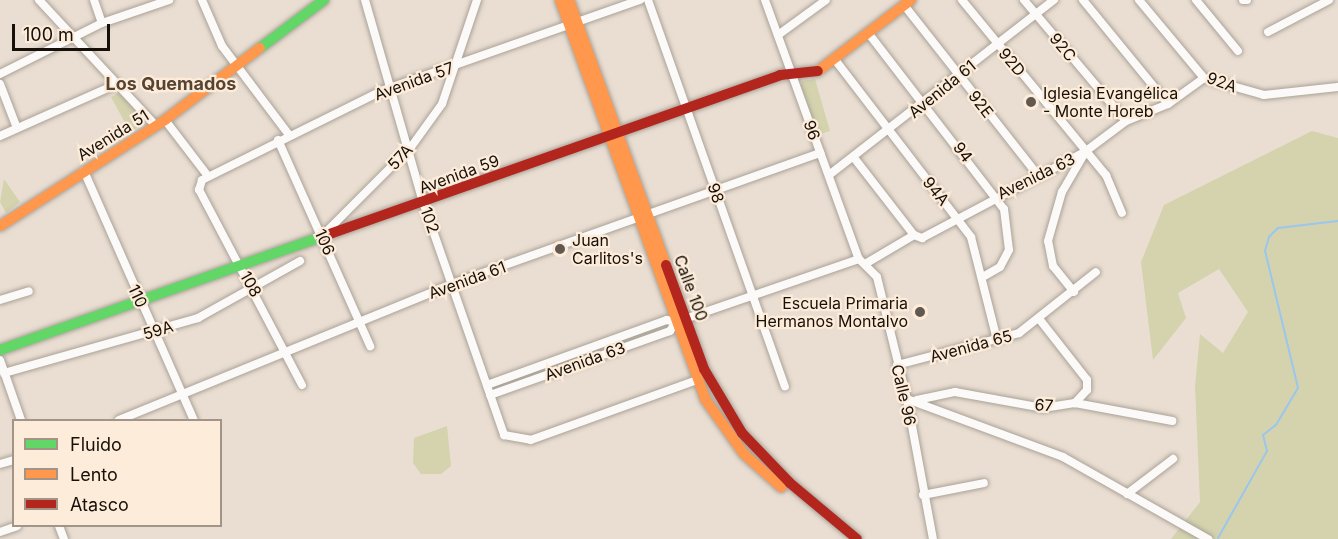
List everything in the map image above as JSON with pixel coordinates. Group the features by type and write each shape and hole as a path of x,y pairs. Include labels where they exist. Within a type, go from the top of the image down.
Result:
{"main road":[{"name":"Calle 100","path":"560,0 573,23 644,216 681,320 697,380 725,432 786,485 842,539"},
{"name":"Calle 100","path":"569,0 573,23"},
{"name":"Avenida 51","path":"0,226 160,123 239,66 318,2"},
{"name":"Avenida 59","path":"0,350 686,108 791,74 818,71 836,61 908,3"},
{"name":"Calle 100","path":"681,320 724,409 786,485 856,539"}],"street":[{"path":"39,0 117,84 160,123 208,176"},
{"path":"94,0 102,23"},
{"path":"0,74 102,23 169,0"},
{"path":"202,0 214,33 289,135"},
{"name":"102","path":"364,0 411,147 423,202 506,437 531,440 697,380"},
{"name":"57A","path":"323,235 411,147 442,104 459,65 477,0"},
{"name":"Avenida 57","path":"198,185 208,176 278,140 393,87 640,0"},
{"name":"98","path":"648,0 785,386"},
{"name":"96","path":"765,0 862,261"},
{"path":"777,35 826,0"},
{"name":"92D","path":"962,0 1106,175 1122,213"},
{"name":"92C","path":"1024,0 1126,121"},
{"name":"Avenida 61","path":"829,175 855,159 1054,0"},
{"path":"1083,0 1168,104"},
{"name":"92A","path":"1139,0 1204,78 1264,95 1338,87"},
{"path":"1196,0 1238,51"},
{"path":"1268,32 1329,0"},
{"name":"92E","path":"908,3 959,76 1037,174"},
{"name":"94","path":"869,34 996,195 1007,220 1009,250 1000,267 983,277"},
{"name":"94A","path":"836,61 888,131 957,217 976,246 997,340"},
{"name":"Avenida 63","path":"487,386 667,320 681,320 862,261 914,235 922,238 996,195 1086,151 1126,121 1168,104 1204,78"},
{"path":"0,84 17,128"},
{"path":"0,136 117,84"},
{"name":"106","path":"278,140 323,235 370,346"},
{"path":"1074,292 1053,266 1048,241 1062,192 1086,151"},
{"name":"Avenida 61","path":"122,419 184,396 286,351 452,284 820,153"},
{"path":"855,159 914,235"},
{"name":"110","path":"84,171 194,419"},
{"name":"108","path":"198,185 302,385"},
{"name":"59A","path":"4,373 155,332 255,291 300,261"},
{"name":"Calle 96","path":"862,261 877,277 897,365 908,399 923,495 933,539"},
{"name":"Avenida 65","path":"897,365 997,340 1040,320 1096,272"},
{"path":"0,300 29,291"},
{"name":"Avenida 63","path":"490,396 670,331 681,320"},
{"path":"1040,320 1087,380 1087,390 1076,403"},
{"path":"0,360 21,419"},
{"name":"67","path":"917,400 956,392 1043,408 1076,403 1172,420"},
{"path":"908,399 917,400 1063,457 1208,539"},
{"path":"1127,494 1173,459"},
{"path":"923,495 984,483"}],"green space":[{"path":"815,79 830,131 818,135 801,86 802,81"},
{"path":"119,93 146,122 130,132 111,97"},
{"path":"1312,131 1338,138 1338,539 1171,539 1200,502 1195,386 1200,334 1223,353 1248,312 1219,269 1178,293 1186,318 1153,360 1141,262 1164,205"},
{"path":"4,179 20,202 6,213 0,202"},
{"path":"668,322 672,324 669,329 492,393 489,387"},
{"path":"447,426 451,466 441,474 421,474 413,463 414,438"}],"waterway":[{"path":"1218,538 1267,451 1263,435 1276,425 1298,388 1265,251 1269,237 1278,228 1338,221"}],"traffic: fast":[{"path":"260,48 324,0"},
{"path":"0,350 321,237"}],"traffic: slow":[{"path":"560,0 705,399 744,454 781,487"},
{"path":"569,0 666,265"},
{"path":"818,71 911,0"},
{"path":"0,226 165,120 260,48"}],"traffic: jam":[{"path":"321,237 780,75 818,71"},
{"path":"666,265 704,369 742,433 790,483"},
{"path":"790,483 857,539"}],"place":[{"name":"Iglesia Evangélica - Monte Horeb","path":"1031,102"},
{"name":"Juan Carlitos's","path":"560,249"},
{"name":"Escuela Primaria Hermanos Montalvo","path":"920,312"}],"district":[{"name":"Los Quemados","path":"171,84"}]}
